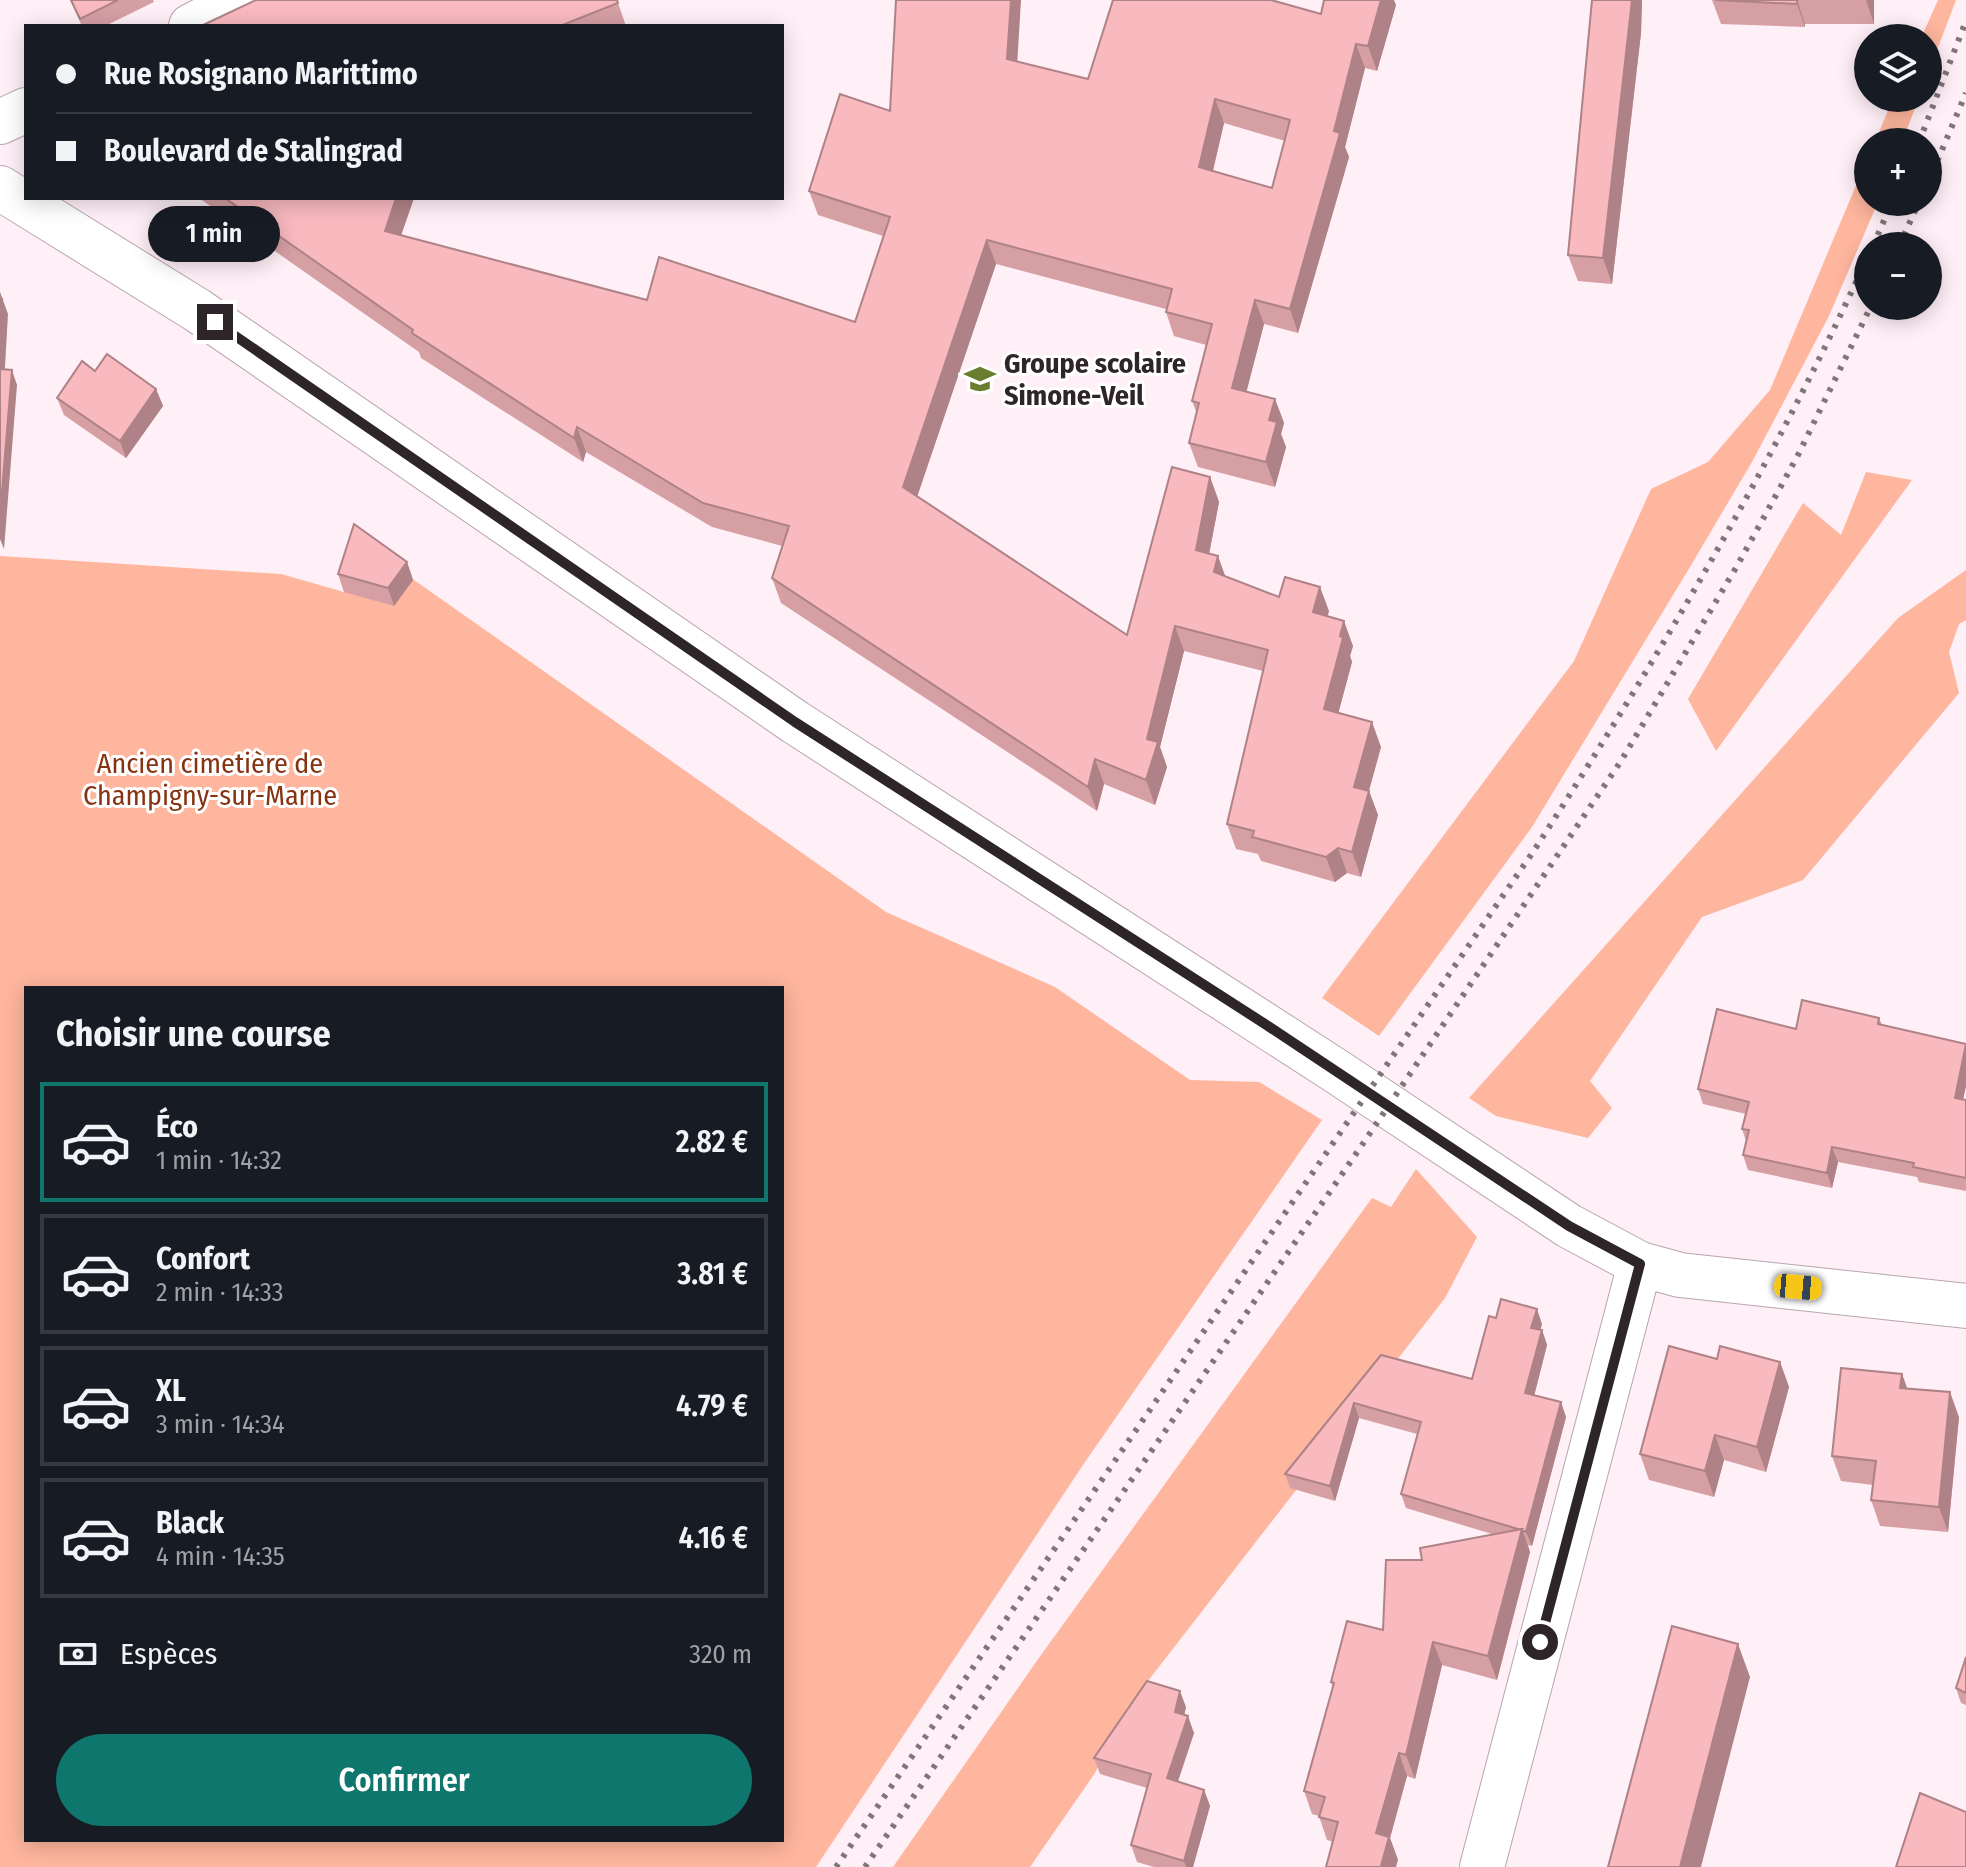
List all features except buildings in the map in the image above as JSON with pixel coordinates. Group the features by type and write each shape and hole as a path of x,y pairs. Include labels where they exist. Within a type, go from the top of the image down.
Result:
{"main road":[{"path":"195,24 242,0"},
{"path":"0,122 24,111"},
{"path":"0,188 208,318 795,722 1265,1024 1569,1226 1640,1264 1680,1275 1966,1306"},
{"path":"1482,1867 1640,1264"}],"green space":[{"path":"1938,0 1956,0 1942,37 1942,24 1927,24"},
{"path":"1887,112 1914,112 1907,128 1881,128"},
{"path":"1854,190 1854,216 1872,216 1865,232 1854,232 1854,258 1829,316 1752,462 1532,827 1379,1036 1322,998 1574,661 1651,489 1708,462 1770,390"},
{"path":"1866,472 1912,480 1716,751 1688,699 1803,503 1841,535"},
{"name":"Ancien cimetière de Champigny-sur-Marne","path":"360,542 886,912 1055,987 1190,1080 1259,1082 1322,1120 1085,1462 816,1867 0,1867 0,556 281,574 344,592"},
{"path":"1966,570 1966,620 1959,624 1949,652 1959,693 1803,880 1702,917 1590,1081 1612,1108 1588,1138 1496,1116 1469,1098 1898,618"},
{"path":"1416,1169 1477,1237 1445,1298 1127,1708 1095,1773 1030,1867 893,1867 1041,1655 1372,1198 1391,1207"}],"railway":[{"path":"1924,128 1966,21"},
{"path":"1942,150 1966,93"},
{"path":"1879,232 1886,216"},
{"path":"1905,232 1913,216"},
{"path":"836,1867 1535,849 1670,632 1754,484 1854,286"},
{"path":"865,1867 1360,1148 1621,761 1737,566 1797,457 1864,320"}],"place":[{"name":"Groupe scolaire Simone-Veil","path":"980,379"}],"route":[{"path":"215,322 795,722 1265,1024 1569,1226 1640,1264 1540,1642"}]}
